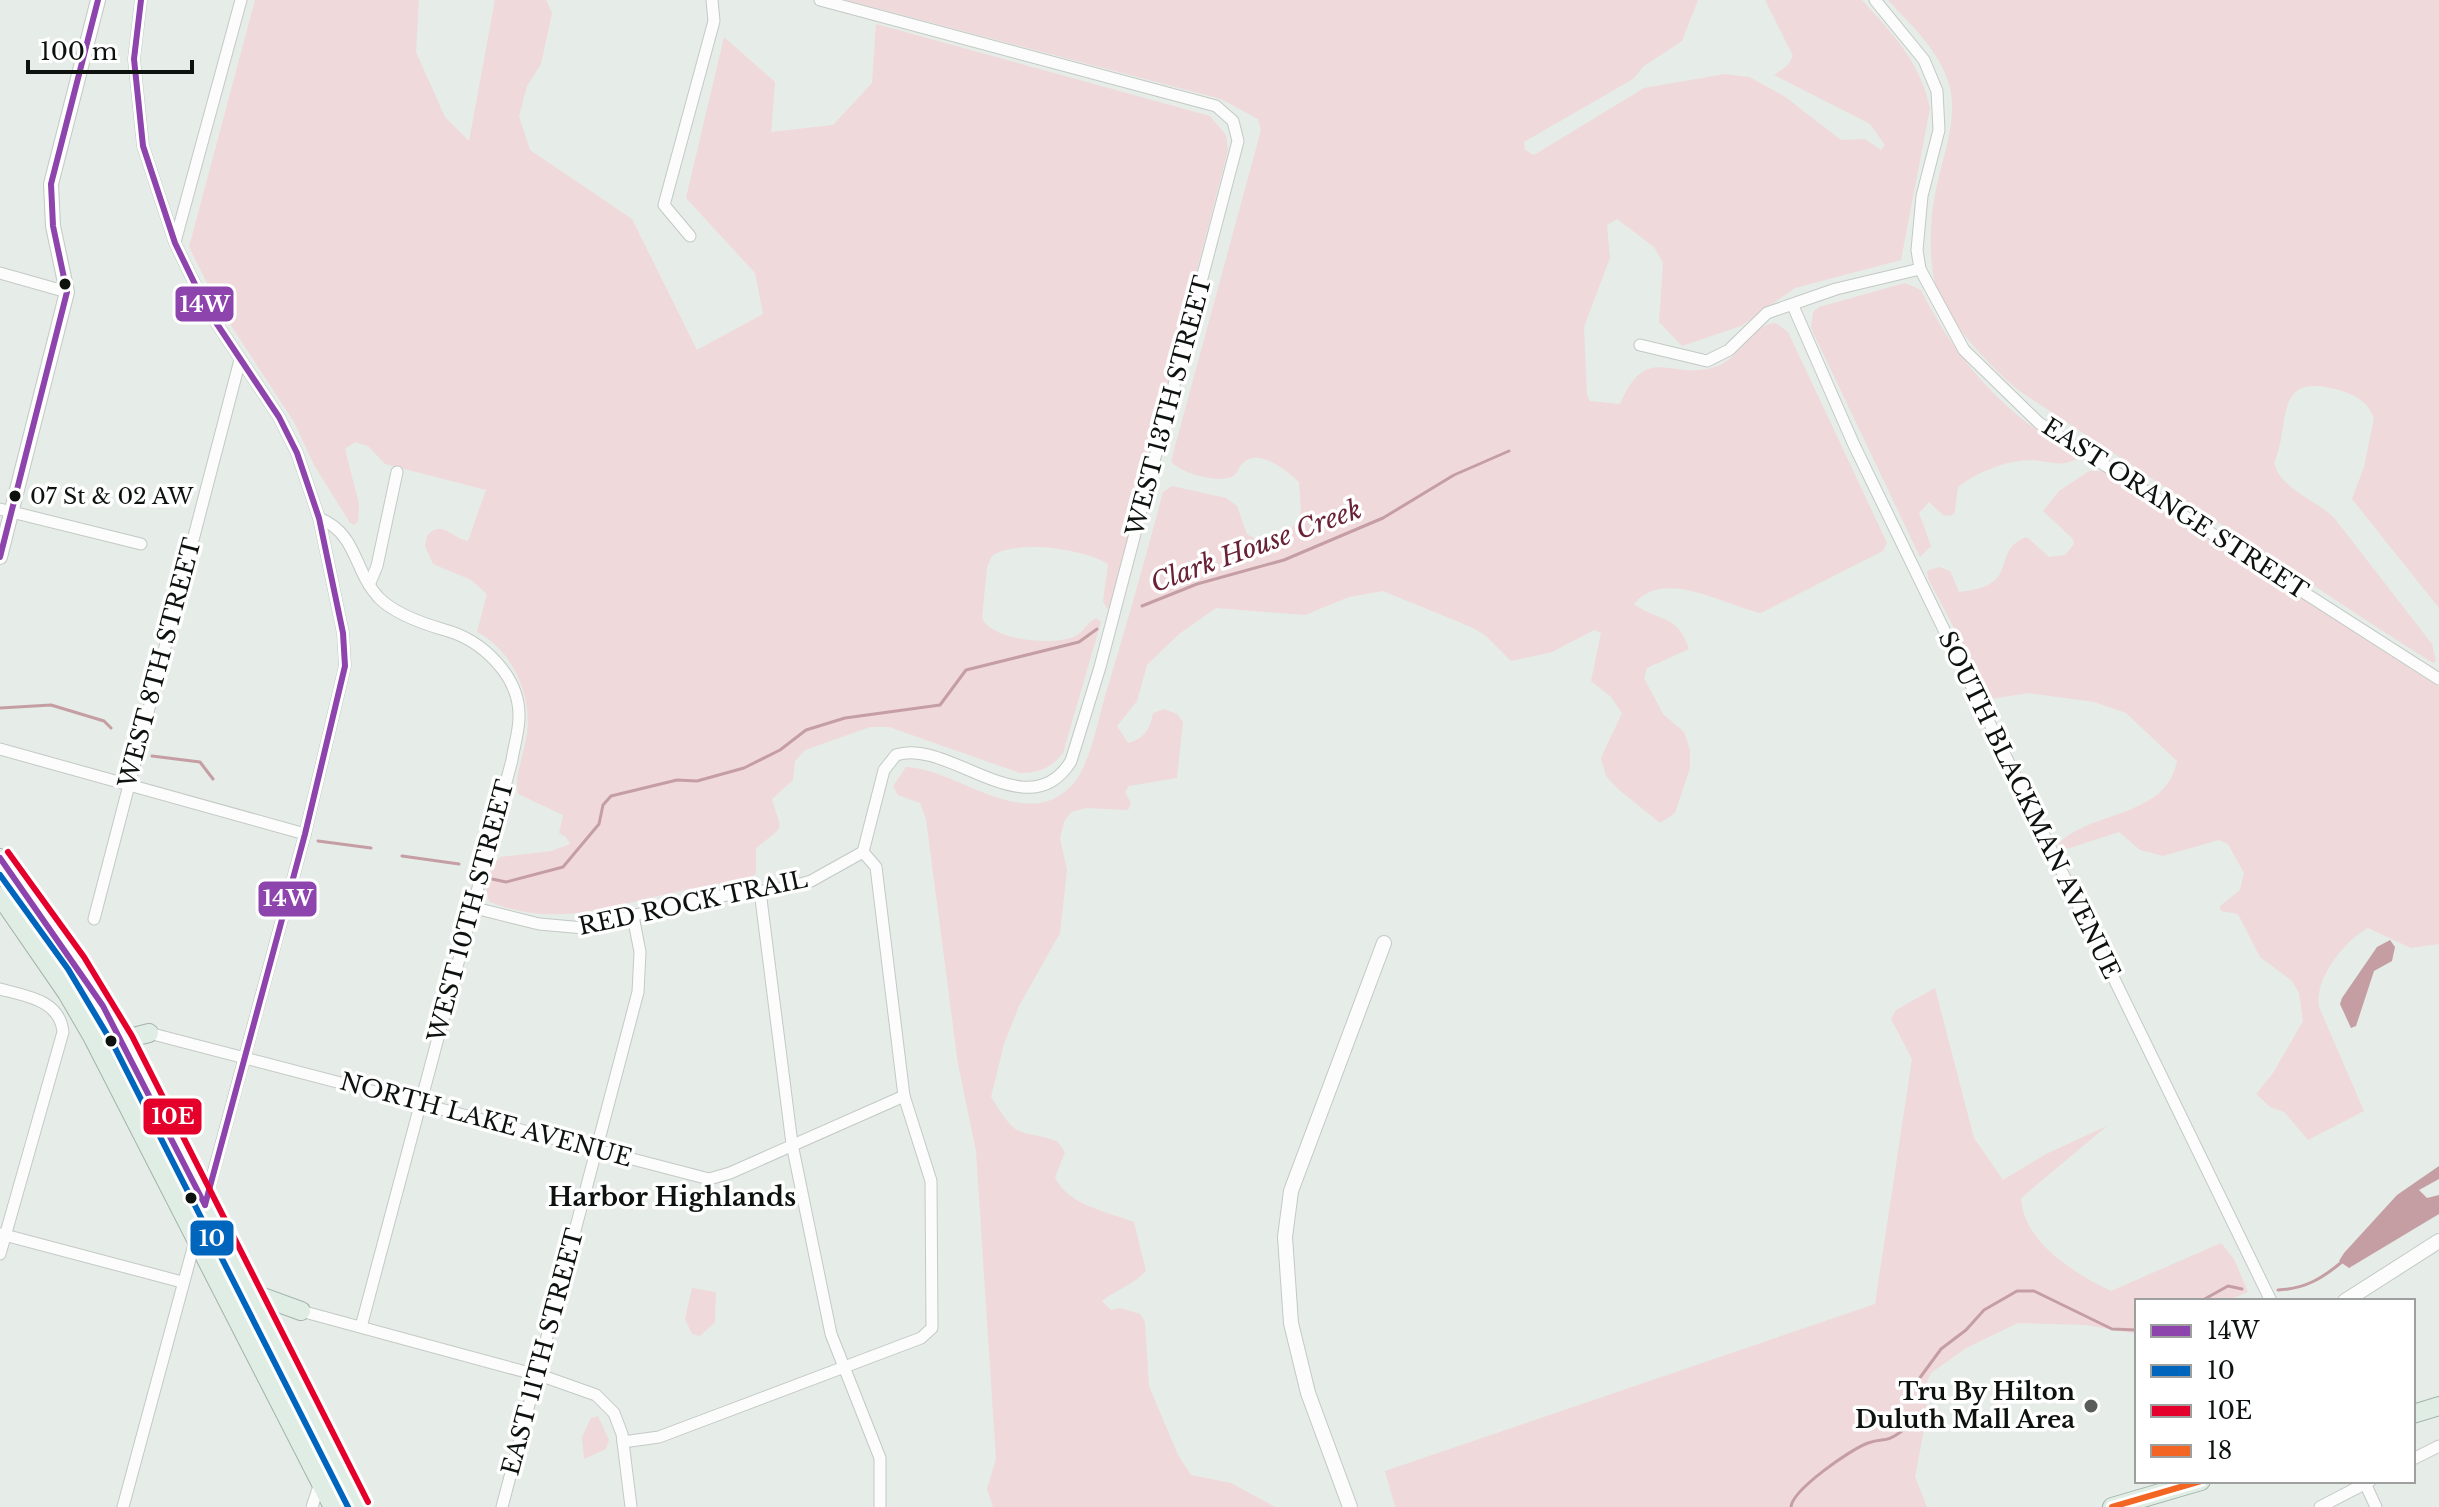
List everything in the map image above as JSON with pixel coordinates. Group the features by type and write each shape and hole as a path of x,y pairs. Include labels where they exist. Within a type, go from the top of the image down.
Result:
{"highway":[{"path":"0,858 103,1006 123,1041 359,1507"},
{"path":"0,896 67,993 92,1036 326,1497"},
{"path":"103,1006 121,1020 149,1033"},
{"path":"92,1036 106,1041 123,1041 149,1033"},
{"path":"249,1292 301,1311"},
{"path":"2415,1413 2439,1406"},
{"path":"339,1467 366,1507"},
{"path":"2112,1507 2194,1483"}],"street":[{"path":"0,557 6,511 67,292 53,226 51,184 98,0"},
{"path":"126,1506 182,1282 197,1241 305,834 345,666 343,633 319,518 297,453 279,417 207,309 175,243 143,146 134,59 141,0"},
{"path":"175,243 241,0"},
{"path":"690,236 664,205 714,21 712,0"},
{"name":"WEST 13TH STREET","path":"820,0 1216,106 1230,116 1236,129 1238,148 1100,667 1076,748 1064,772 1048,783 1022,786 904,752 896,755 884,770 863,852"},
{"name":"EAST ORANGE STREET","path":"1875,0 1917,49 1937,91 1939,130 1922,196 1918,229 1920,269 1964,350 2039,423 2439,679"},
{"path":"1640,345 1707,361 1729,350 1767,313 1836,289 1920,269"},
{"path":"0,273 67,292"},
{"name":"SOUTH BLACKMAN AVENUE","path":"1793,306 1854,445 2270,1299"},
{"name":"WEST 8TH STREET","path":"94,919 240,360"},
{"path":"369,585 377,566 397,472"},
{"path":"6,511 141,544"},
{"path":"319,518 343,531 369,585"},
{"name":"WEST 10TH STREET","path":"361,1327 512,760 519,716 512,686 483,648 397,611 381,600 369,585"},
{"path":"0,749 305,834"},
{"path":"623,1442 659,1437 921,1338 932,1328 931,1181 904,1096 876,867 863,852"},
{"name":"RED ROCK TRAIL","path":"471,907 565,929 703,898 811,881 863,852"},
{"path":"760,891 792,1144 831,1334 842,1368 877,1446 883,1474 880,1507"},
{"name":"EAST 11TH STREET","path":"502,1507 638,992 640,952 633,916"},
{"path":"1350,1507 1308,1393 1291,1323 1285,1237 1291,1191 1384,943"},
{"path":"0,989 41,1001 54,1010 60,1020 61,1042 2,1234 0,1254"},
{"name":"NORTH LAKE AVENUE","path":"149,1033 245,1055 418,1106 709,1179 730,1173 904,1096"},
{"path":"2,1234 182,1282"},
{"path":"2348,1299 2439,1241"},
{"path":"301,1311 588,1390 614,1413 623,1442 631,1507"},
{"path":"2415,1458 2439,1446"},
{"path":"2320,1507 2364,1483"},
{"path":"2366,1483 2376,1507"},
{"path":"312,1507 326,1497"}],"shaded area":[{"path":"255,0 419,0 416,52 445,117 469,141 495,0 546,0 552,13 541,64 527,86 519,116 530,150 632,219 697,350 763,314 755,273 686,198 724,37 775,82 771,132 833,125 872,83 876,24 1210,116 1226,135 1228,150 1110,606 1107,609 1103,601 1108,564 1083,554 1050,548 1017,548 992,556 987,567 982,618 998,632 1026,640 1055,641 1077,635 1096,618 1101,622 1063,753 1044,769 1020,773 889,727 870,727 805,750 795,761 793,780 772,799 779,827 756,848 756,873 750,879 603,909 559,914 514,910 490,902 488,879 500,857 552,851 570,844 559,833 563,815 518,794 517,778 527,733 526,703 510,662 477,632 487,594 471,580 433,564 425,546 427,536 437,529 468,541 486,490 385,464 368,446 355,442 345,449 359,504 358,521 354,525 350,523 314,465 294,422 219,307 189,247"},
{"path":"846,0 1698,0 1682,41 1644,66 1633,79 1524,142 1525,150 1534,155 1644,88 1725,74 1749,77 1784,96 1841,140 1865,139 1881,150 1885,145 1870,124 1774,75 1788,65 1793,56 1765,0 1862,0 1904,50 1926,92 1930,108 1901,260 1795,288 1741,326 1682,346 1659,322 1663,263 1654,247 1617,219 1607,225 1610,258 1584,327 1587,395 1590,401 1620,404 1630,385 1641,373 1651,368 1701,370 1718,366 1733,356 1760,329 1776,323 1788,332 1887,543 1883,551 1761,613 1678,589 1647,593 1634,604 1673,624 1689,649 1647,668 1644,678 1663,714 1684,732 1690,750 1690,768 1675,813 1660,823 1606,776 1601,758 1622,713 1611,697 1591,681 1601,633 1594,630 1552,652 1511,661 1485,635 1471,627 1383,591 1349,597 1305,615 1216,608 1179,634 1147,665 1137,701 1117,726 1128,743 1145,732 1153,713 1164,709 1177,714 1183,722 1177,778 1129,786 1125,792 1131,803 1128,810 1086,808 1071,812 1064,822 1060,838 1067,870 1060,933 1019,1006 1004,1044 991,1097 1013,1127 1057,1141 1065,1152 1055,1177 1069,1194 1089,1206 1134,1222 1146,1271 1102,1301 1111,1310 1120,1308 1140,1314 1145,1322 1149,1386 1178,1455 1191,1475 1231,1483 1275,1507 993,1507 987,1489 996,1459 976,1151 958,1064 926,819 920,803 898,795 893,786 906,767 939,774 1006,800 1040,803 1059,796 1078,778 1089,754 1163,492 1172,486 1226,498 1237,506 1247,534 1261,539 1286,532 1297,521 1301,510 1299,482 1272,462 1250,459 1241,465 1234,476 1217,479 1190,473 1171,461 1261,130 1258,119 1221,99"},
{"path":"1888,0 2439,0 2439,608 2352,499 2364,467 2374,418 2361,400 2342,391 2319,386 2304,387 2294,394 2288,404 2274,463 2284,481 2335,519 2432,644 2436,661 2433,663 2381,630 2018,390 1970,342 1940,297 1931,259 1933,206 1951,121 1949,84 1931,49"},
{"path":"1905,283 1921,290 1967,363 2006,405 2052,440 2077,454 2077,459 2067,463 2019,461 1997,466 1976,476 1958,487 1955,512 1951,516 1943,515 1929,502 1919,513 1931,546 1920,557 1811,328 1813,312 1819,307"},
{"path":"2089,471 2104,471 2439,687 2439,944 2411,948 2368,928 2350,942 2333,962 2321,985 2319,1007 2364,1111 2308,1140 2284,1112 2270,1107 2256,1094 2273,1073 2303,1021 2299,993 2292,981 2260,957 2238,914 2221,911 2220,906 2240,890 2244,873 2228,844 2219,840 2163,856 2140,850 2119,832 2070,848 2063,849 2059,843 2073,832 2127,811 2159,793 2170,780 2177,761 2126,713 2094,702 2029,693 1991,699 1928,578 1927,571 1939,567 1950,571 1959,592 1992,583 1999,576 2009,551 2027,537 2049,557 2065,555 2074,544 2073,539 2043,511 2059,491"},
{"path":"2390,940 2395,947 2392,961 2374,971 2356,1026 2351,1028 2340,1004 2342,998 2377,947"},
{"path":"1935,988 1974,1138 2003,1180 2046,1154 2107,1126 2021,1198 2031,1229 2053,1255 2111,1291 2221,1243 2234,1259 2248,1292 2231,1299 2135,1299 2135,1334 2086,1325 2018,1323 1966,1348 1931,1373 1922,1393 1928,1409 1915,1477 1927,1507 1395,1507 1385,1471 1875,1304 1912,1059 1891,1019 1896,1010"},
{"path":"2439,1166 2439,1179 2419,1190 2427,1198 2439,1195 2439,1214 2349,1268 2339,1261 2397,1195"},
{"path":"692,1288 716,1292 715,1322 700,1336 692,1334 685,1319"},
{"path":"598,1416 609,1440 606,1449 584,1459 582,1437 591,1418"}],"waterway":[{"name":"Clark House Creek","path":"1142,606 1197,584 1284,560 1383,518 1454,475 1509,451"},
{"name":"Clark House Creek","path":"492,879 506,882 563,867 599,824 603,805 611,796 677,780 697,781 744,768 780,750 806,730 845,718 940,705 966,670 1079,642 1097,629"},
{"name":"Clark House Creek","path":"0,708 51,705 104,721 111,728"},
{"name":"Clark House Creek","path":"152,756 200,762 213,779"},
{"name":"Clark House Creek","path":"318,841 371,848"},
{"name":"Clark House Creek","path":"402,856 459,864"},
{"path":"2278,1290 2313,1282 2343,1261"},
{"path":"2205,1299 2228,1286 2242,1289"},
{"path":"1919,1379 1941,1349 1966,1330 1984,1310 2017,1291 2034,1291 2112,1329 2135,1330"},
{"path":"1791,1507 1801,1491 1836,1461 1860,1447 1888,1439 1902,1431 1905,1416"}],"transit line":[{"name":"14W","path":"0,557 67,292 53,226 51,184 98,0"},
{"name":"14W","path":"141,0 134,59 143,146 175,243 207,309 279,417 297,453 319,518 343,633 345,666 305,834 205,1205"},
{"name":"10E","path":"8,852 84,957 132,1036 368,1502"},
{"name":"14W","path":"0,858 103,1006 205,1205"},
{"name":"10","path":"0,875 68,969 114,1046 348,1507"},
{"name":"18","path":"2112,1507 2194,1483"}],"place":[{"name":"07 St & 02 AW","path":"15,496"},
{"name":"Tru By Hilton Duluth Mall Area","path":"2091,1406"}],"district":[{"name":"Harbor Highlands","path":"672,1197"}]}
